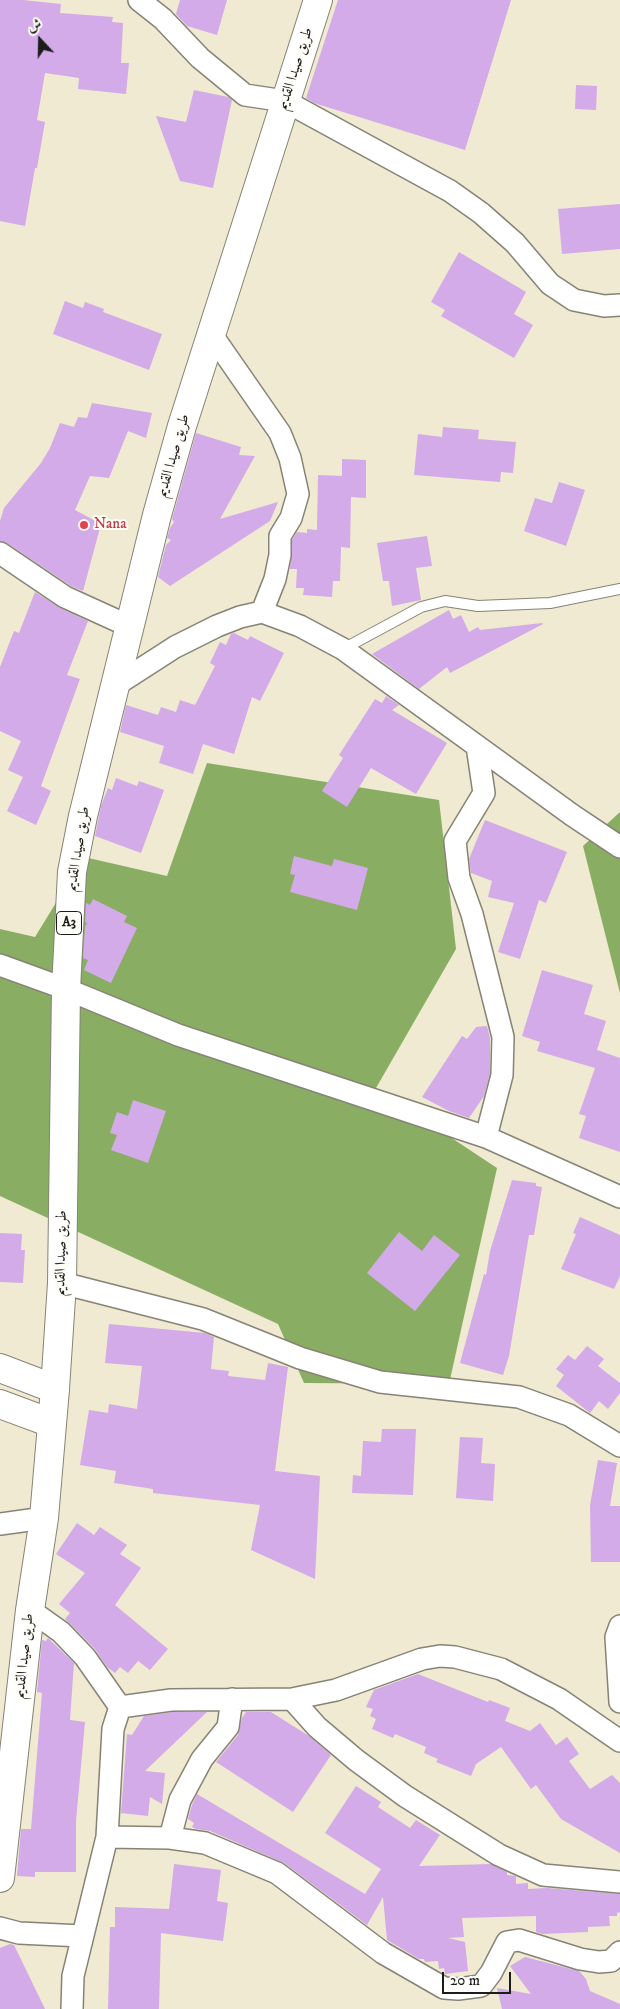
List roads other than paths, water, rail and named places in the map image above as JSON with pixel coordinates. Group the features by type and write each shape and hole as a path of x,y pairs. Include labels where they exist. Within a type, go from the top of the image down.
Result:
{"main road":[{"name":"طريق صيدا القديم","path":"0,1878 30,1610 44,1518 55,1390 62,1283 66,989 72,872 83,816 131,627 157,514 182,426 318,0"},
{"path":"0,1368 55,1390"},
{"path":"0,1404 51,1423"}],"street":[{"path":"139,0 163,19 200,58 245,95 285,101 450,191 481,212 515,243 550,284 574,300 604,306 620,305"},
{"path":"212,335 280,433 290,458 298,494 291,518 280,536 280,555 275,579 262,612"},
{"path":"0,552 65,597 131,627"},
{"path":"116,685 175,647 217,626 240,617 262,612 300,626 343,649 572,815 620,847"},
{"path":"477,746 484,793 456,841 459,878 472,914 503,1037 502,1075 486,1137"},
{"path":"0,965 66,989 178,1035 486,1137 620,1197"},
{"path":"62,1283 203,1319 300,1358 380,1382 519,1397 569,1415 620,1446"},
{"path":"0,1524 44,1518"},
{"path":"30,1610 61,1632 85,1657 120,1707"},
{"path":"620,1626 616,1637 620,1702"},
{"path":"120,1707 171,1700 292,1699 336,1690 422,1659 440,1656 455,1657 509,1673 559,1699 620,1741"},
{"path":"170,1838 180,1800 202,1759 228,1727 232,1699"},
{"path":"292,1699 317,1727 356,1760 405,1796 499,1855 543,1875 620,1882"},
{"path":"72,2009 72,1976 106,1837 113,1729 120,1707"},
{"path":"106,1837 170,1838 205,1844 277,1873 383,1953 444,1988 458,1989 481,1986 492,1973 507,1942 519,1940 580,1959 599,1962 611,1961 620,1952"},
{"path":"0,1928 19,1933 82,1936"}],"lane":[{"path":"343,649 421,607 445,601 478,606 550,603 620,589"}],"place":[{"name":"Nana","path":"84,525"}]}
